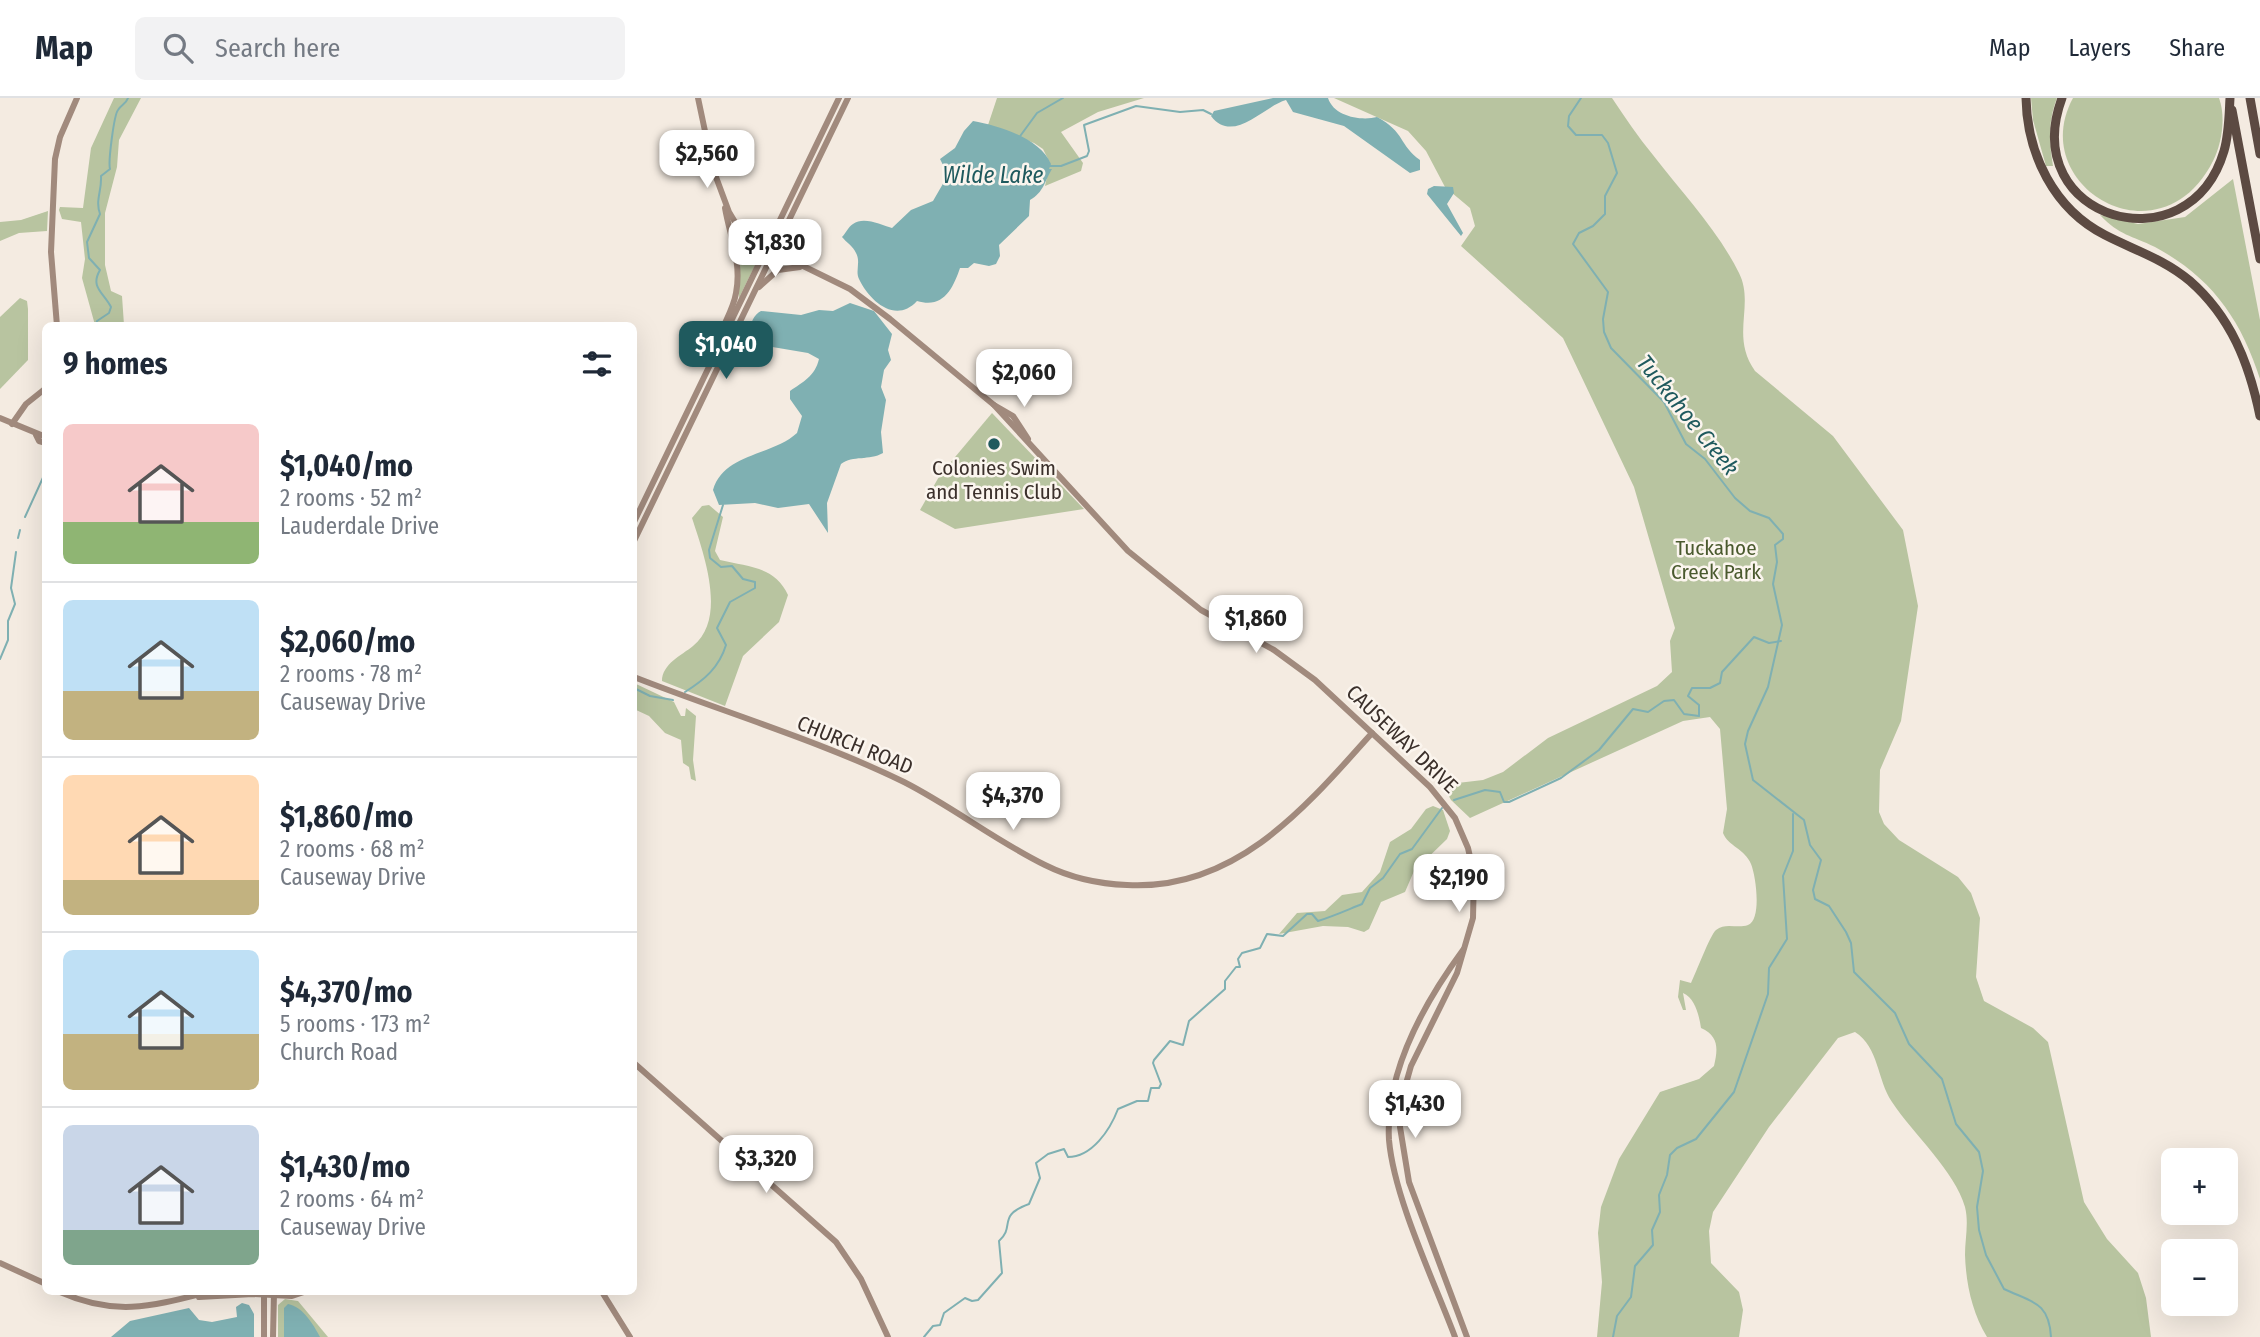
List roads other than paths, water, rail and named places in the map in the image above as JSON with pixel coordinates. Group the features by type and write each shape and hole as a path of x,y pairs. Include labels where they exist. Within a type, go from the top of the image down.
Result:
{"highway":[{"path":"2026,98 2031,143 2053,188 2089,225 2173,268 2214,306 2243,354 2260,416"},
{"path":"2062,98 2054,140 2068,182 2083,199 2102,212 2134,220 2168,214 2185,205 2211,179 2224,151 2230,98"},
{"path":"2230,98 2260,259"},
{"path":"2250,98 2260,154"}],"street":[{"path":"57,322 51,252 55,159 60,137 77,98"},
{"path":"698,98 713,169 723,196 736,253 737,286 714,357"},
{"path":"637,516 839,98"},
{"path":"637,535 848,98"},
{"name":"CAUSEWAY DRIVE","path":"723,196 740,232 766,249 850,289 994,405 1013,416 1030,441 1128,551 1201,610 1297,666 1435,792 1455,818 1465,838 1474,875 1475,895 1464,948 1453,982 1411,1066 1403,1094 1400,1127 1409,1182 1467,1337"},
{"path":"753,294 778,270 803,267"},
{"path":"12,424 26,404 42,391"},
{"path":"0,418 42,436"},
{"path":"36,435 42,440"},
{"name":"CHURCH ROAD","path":"637,678 869,766 941,802 1049,867 1079,878 1115,885 1149,886 1180,881 1238,860 1277,832 1372,733"},
{"name":"CAUSEWAY DRIVE","path":"1455,1337 1398,1185 1391,1155 1389,1124 1392,1095 1401,1062 1433,997 1464,948"},
{"path":"637,1066 754,1166 836,1242 861,1279 888,1337"},
{"path":"0,1263 42,1281"},
{"path":"69,1295 120,1308 156,1306 197,1296 219,1295"},
{"path":"264,1295 264,1337"},
{"path":"273,1337 274,1295"},
{"path":"604,1295 630,1337"}],"water":[{"path":"1273,98 1328,98 1336,110 1349,116 1377,117 1393,128 1420,160 1420,170 1410,173 1344,126 1293,112 1286,100 1239,125 1229,127 1220,124 1211,116 1214,111"},
{"name":"Wilde Lake","path":"973,121 1007,130 1029,140 1046,155 1051,164 1049,169 1052,169 1041,190 1030,200 1029,216 999,245 1000,256 996,264 989,266 974,263 968,268 960,268 946,295 934,302 917,301 909,308 901,310 884,307 864,287 858,276 856,253 842,237 851,225 862,221 892,228 911,210 933,201 948,175 940,159 955,148"},
{"path":"1434,186 1453,187 1454,193 1447,204 1463,233 1461,236 1427,194 1428,189"},
{"path":"850,303 874,311 892,334 888,350 891,360 884,370 881,387 886,400 881,432 883,453 841,464 827,503 828,533 809,504 778,508 755,503 719,505 713,490 727,469 787,441 797,433 802,416 790,399 790,391 811,374 819,359 808,353 754,344 750,330 754,317 761,311 801,315 819,310 833,311"},
{"path":"242,1303 249,1305 254,1314 254,1337 111,1337 130,1321 189,1308 199,1320 212,1322 237,1317 236,1307"},
{"path":"288,1304 303,1312 320,1337 284,1337 284,1308"}],"waterway":[{"path":"97,322 109,313 111,307 97,285 100,270 89,258 87,242 100,214 98,204 101,176 110,169 116,114 128,98"},
{"path":"1018,139 1037,113 1063,98"},
{"name":"Tuckahoe Creek","path":"1581,98 1569,116 1568,126 1576,135 1602,135 1608,143 1617,173 1605,196 1605,214 1593,226 1579,233 1573,244 1608,292 1603,319 1604,332 1611,348 1664,402 1686,444 1705,459 1735,498 1750,511 1769,518 1783,534 1783,539 1775,545 1777,562 1773,584 1782,625 1768,687 1745,744 1753,780 1804,820 1810,845 1821,860 1813,890 1815,899 1829,906 1846,932 1851,943 1854,972 1895,1013 1909,1044 1942,1079 1956,1124 1979,1152 1983,1171 1977,1207 1979,1230 1986,1255 2004,1289 2030,1300 2042,1309 2050,1325 2051,1337"},
{"path":"1049,166 1061,166 1087,156 1089,151 1084,125 1136,106 1180,112 1203,110 1211,114"},
{"path":"25,517 42,480"},
{"path":"685,692 710,673 723,653 726,645 717,628 730,602 755,588 755,582 743,579 732,566 721,567 710,558 709,550 723,505"},
{"path":"18,538 20,530"},
{"path":"0,659 8,640 8,621 15,604 11,588 16,552"},
{"path":"1454,800 1485,790 1500,792 1504,802 1509,802 1561,778 1599,750 1633,709 1648,712 1664,701 1674,700 1684,714 1699,716 1699,705 1688,696 1692,688 1710,688 1720,683 1722,672 1754,637 1769,643 1781,641"},
{"path":"637,690 650,696 673,700"},
{"path":"924,1337 933,1326 940,1325 944,1313 965,1298 978,1300 1002,1273 999,1241 1004,1236 1009,1217 1029,1204 1040,1178 1036,1163 1048,1154 1064,1149 1068,1157 1085,1152 1099,1141 1118,1109 1137,1101 1148,1101 1151,1088 1159,1088 1161,1084 1154,1060 1170,1041 1183,1045 1189,1021 1225,989 1225,981 1236,967 1240,967 1238,959 1242,953 1260,948 1267,934 1283,936 1307,914 1312,914 1318,921 1362,904 1370,888 1383,878 1400,854 1412,849 1442,808"},
{"path":"1613,1337 1617,1316 1631,1297 1635,1266 1653,1245 1652,1230 1660,1212 1659,1195 1667,1175 1670,1155 1677,1148 1696,1139 1734,1092 1768,994 1769,968 1787,939 1783,876 1793,851 1793,814"}],"place":[{"name":"Colonies Swim and Tennis Club","path":"994,444"}],"park label":[{"name":"Tuckahoe Creek Park","path":"1716,560"}]}
